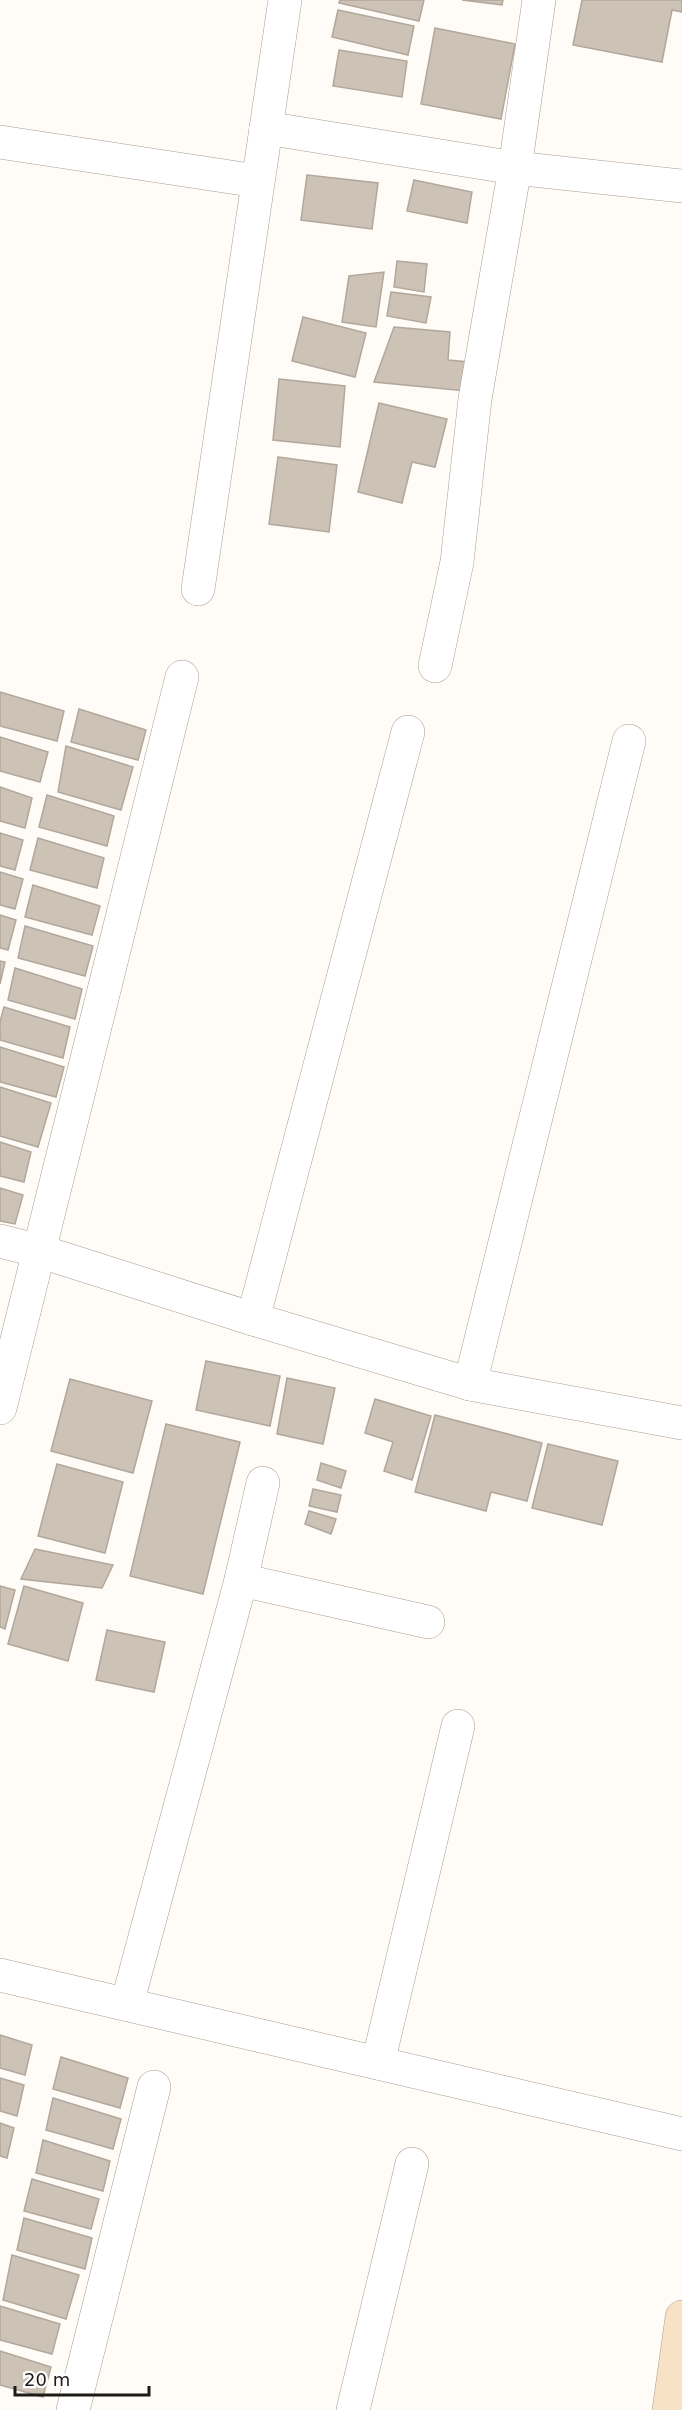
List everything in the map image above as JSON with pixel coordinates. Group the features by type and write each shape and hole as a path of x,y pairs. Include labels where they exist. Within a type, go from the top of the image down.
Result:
{"street":[{"path":"198,589 285,0"},
{"path":"435,666 457,562 475,399 515,168 539,0"},
{"path":"266,128 515,168 682,186"},
{"path":"0,142 257,181"},
{"path":"0,1408 182,677"},
{"path":"253,1319 408,732"},
{"path":"470,1384 629,741"},
{"path":"0,1241 470,1384 682,1423"},
{"path":"127,2004 241,1580 263,1483"},
{"path":"241,1580 428,1622"},
{"path":"378,2063 458,1726"},
{"path":"0,1975 682,2134"},
{"path":"73,2410 154,2087"},
{"path":"353,2410 412,2164"},
{"path":"669,2410 682,2317"}],"building":[{"path":"340,0 424,0 419,21 339,3"},
{"path":"462,0 503,0 502,5"},
{"path":"582,0 682,0 682,12 672,10 662,62 573,45"},
{"path":"338,10 414,26 408,55 332,37"},
{"path":"435,28 515,44 501,119 421,104"},
{"path":"339,50 407,61 402,97 333,86"},
{"path":"307,175 378,183 372,229 301,220"},
{"path":"414,180 472,192 467,223 407,211"},
{"path":"397,261 427,264 424,292 394,287"},
{"path":"384,272 376,327 342,322 349,276"},
{"path":"391,292 431,297 426,323 387,316"},
{"path":"303,317 366,333 355,377 292,361"},
{"path":"394,327 450,332 448,360 469,362 466,391 374,382"},
{"path":"279,379 345,386 340,447 273,440"},
{"path":"379,403 447,419 435,467 412,462 402,503 358,492"},
{"path":"278,457 337,465 329,532 269,524"},
{"path":"0,692 64,711 57,741 0,726"},
{"path":"79,709 146,730 138,760 71,742"},
{"path":"0,737 48,752 40,782 0,771"},
{"path":"66,746 133,767 121,810 58,792"},
{"path":"0,787 32,798 25,828 0,821"},
{"path":"47,795 114,816 107,846 39,827"},
{"path":"0,833 23,840 15,870 0,866"},
{"path":"38,838 104,858 97,888 30,870"},
{"path":"0,872 23,879 15,909 0,905"},
{"path":"33,885 100,906 92,935 25,917"},
{"path":"0,915 16,920 8,950 0,948"},
{"path":"25,926 93,946 85,976 18,958"},
{"path":"0,961 5,962 0,984"},
{"path":"15,968 82,989 75,1019 8,1000"},
{"path":"4,1007 70,1027 63,1058 0,1040 0,1022"},
{"path":"0,1047 64,1067 56,1097 0,1082"},
{"path":"0,1087 51,1103 38,1147 0,1136"},
{"path":"0,1142 31,1152 24,1182 0,1176"},
{"path":"0,1188 23,1195 15,1224 0,1221"},
{"path":"206,1361 280,1376 270,1426 196,1410"},
{"path":"287,1378 335,1388 323,1444 277,1434"},
{"path":"70,1379 152,1401 133,1473 51,1451"},
{"path":"375,1399 431,1416 412,1480 384,1471 393,1442 365,1433"},
{"path":"435,1415 542,1443 527,1501 491,1492 486,1511 415,1492"},
{"path":"166,1424 240,1442 203,1594 130,1576"},
{"path":"548,1444 618,1461 602,1525 532,1508"},
{"path":"321,1463 346,1471 341,1488 317,1480"},
{"path":"57,1464 123,1482 105,1553 38,1536"},
{"path":"313,1489 341,1495 337,1512 309,1506"},
{"path":"309,1511 336,1519 331,1534 305,1524"},
{"path":"35,1549 113,1565 102,1588 21,1579"},
{"path":"0,1586 15,1590 5,1629 0,1627"},
{"path":"24,1586 83,1603 68,1661 8,1644"},
{"path":"107,1630 165,1642 154,1692 96,1680"},
{"path":"0,2035 32,2045 25,2075 0,2068"},
{"path":"61,2057 128,2078 120,2108 53,2089"},
{"path":"0,2078 24,2085 17,2116 0,2111"},
{"path":"53,2098 121,2119 113,2149 46,2130"},
{"path":"0,2123 14,2128 7,2158 0,2156"},
{"path":"43,2140 110,2161 103,2191 36,2173"},
{"path":"32,2179 99,2199 91,2229 24,2211"},
{"path":"24,2218 92,2238 85,2269 17,2250"},
{"path":"12,2255 79,2275 66,2319 3,2300"},
{"path":"0,2306 60,2324 52,2354 0,2340"},
{"path":"0,2351 51,2367 43,2397 0,2385"}]}
